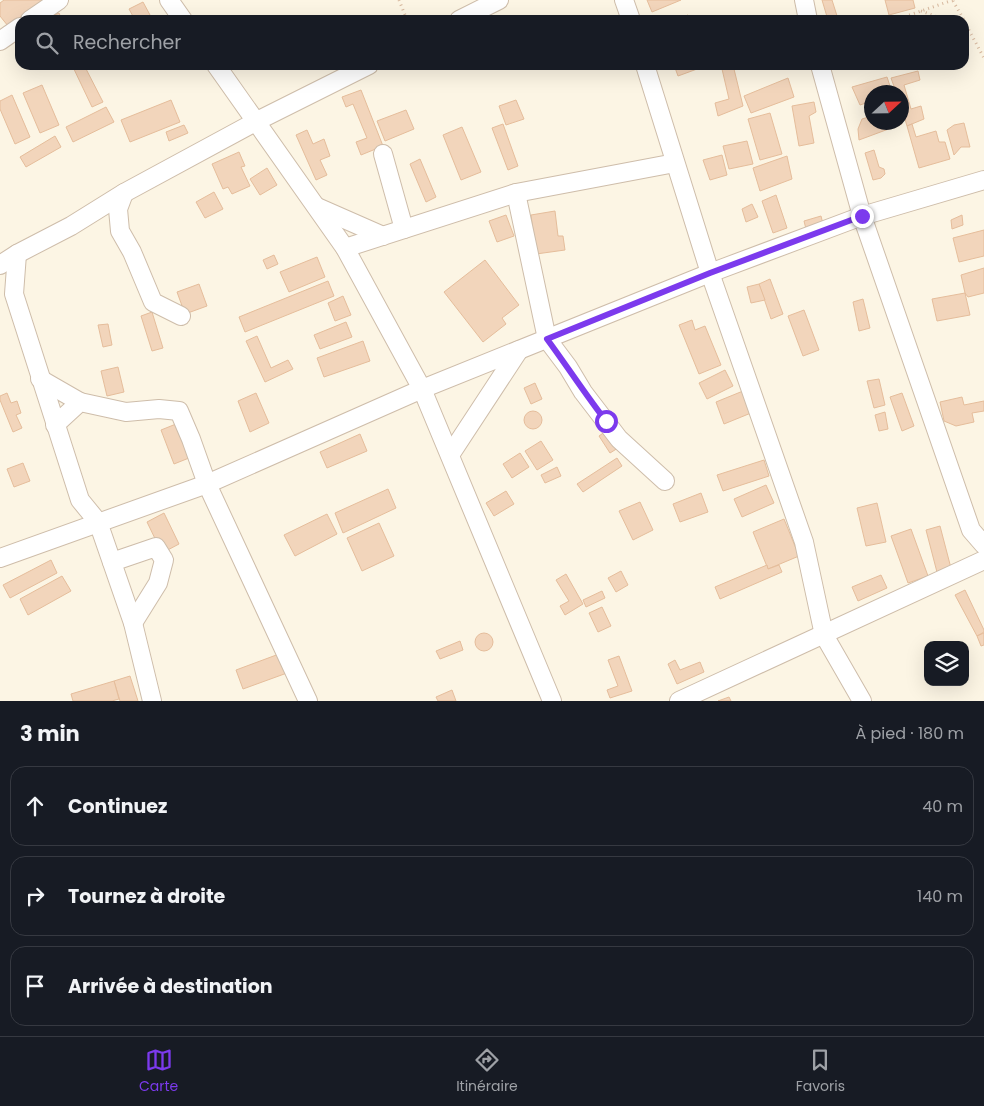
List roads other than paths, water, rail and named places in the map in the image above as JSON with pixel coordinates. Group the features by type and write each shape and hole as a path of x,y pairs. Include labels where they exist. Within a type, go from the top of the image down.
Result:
{"street":[{"path":"37,15 59,0"},
{"path":"169,0 180,15"},
{"path":"469,15 498,0"},
{"path":"624,0 629,15"},
{"path":"804,0 807,15"},
{"path":"0,41 15,30"},
{"path":"220,70 345,248 422,389 552,701"},
{"path":"0,264 71,226 124,193 257,121 359,70"},
{"path":"647,70 710,273 804,542 824,635 862,701"},
{"path":"821,70 862,216 972,530 984,545"},
{"path":"383,154 404,229"},
{"path":"345,248 516,193 675,163"},
{"path":"0,557 207,484 422,389 710,273 862,216 984,180"},
{"path":"124,193 118,209 120,230 132,252 153,302 181,316"},
{"path":"516,193 547,339 568,367 583,392 619,439 664,481"},
{"path":"317,207 383,236"},
{"path":"17,254 7,283 14,294 80,500 98,522 112,562 133,623 152,701"},
{"path":"450,455 519,350"},
{"path":"40,379 80,402 126,412 159,409 179,411 207,484 308,701"},
{"path":"55,425 80,402"},
{"path":"112,562 156,547 164,560 158,583 133,623"},
{"path":"679,701 984,560"}]}
